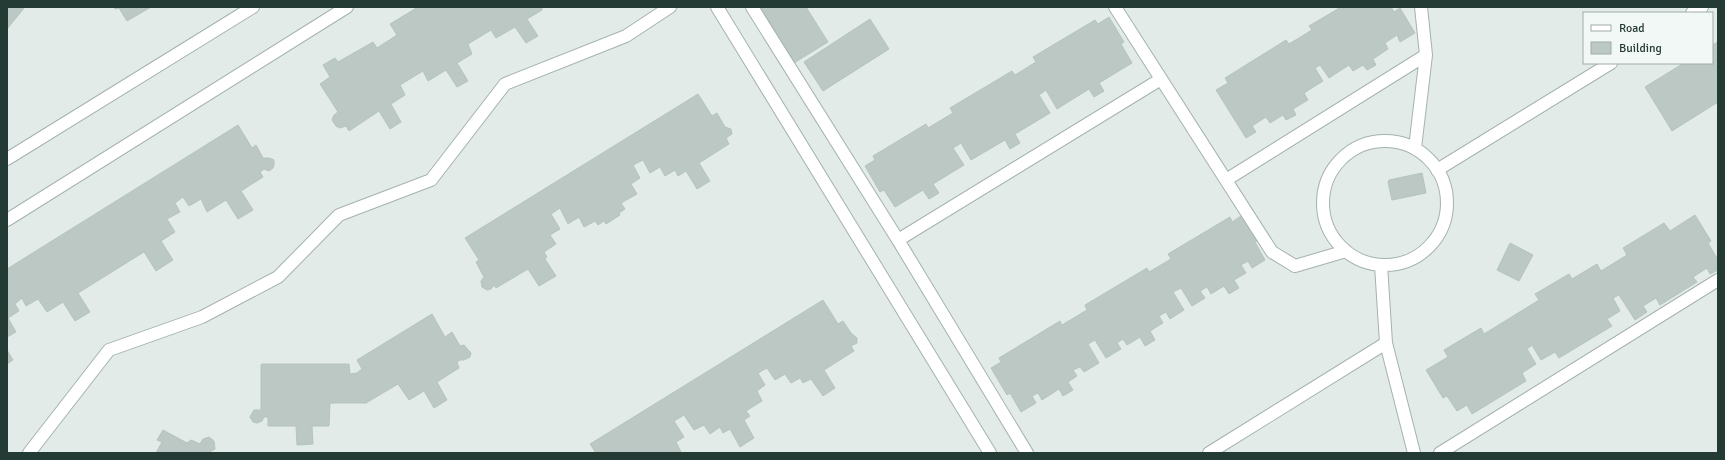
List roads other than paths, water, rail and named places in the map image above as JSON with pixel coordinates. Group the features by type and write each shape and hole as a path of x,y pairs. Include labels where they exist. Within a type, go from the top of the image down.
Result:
{"street":[{"path":"7,159 253,7"},
{"path":"7,220 347,7"},
{"path":"29,453 109,350 202,317 278,277 340,215 430,180 505,84 626,36 670,7"},
{"path":"717,7 990,453"},
{"path":"752,7 898,240 1027,453"},
{"path":"1115,7 1272,252 1295,266 1346,251"},
{"path":"1415,148 1426,55 1421,7"},
{"path":"1226,180 1426,55"},
{"path":"1437,170 1609,64"},
{"path":"898,240 1161,79"},
{"path":"1395,142 1415,148 1432,161 1437,170 1443,180 1447,201 1447,212 1440,232 1423,253 1403,263 1381,265 1360,260 1337,243 1326,224 1323,205 1326,184 1337,165 1347,155 1366,144 1395,142"},
{"path":"1381,265 1386,343 1414,453"},
{"path":"1440,453 1718,280"},
{"path":"1209,453 1386,343"}]}
